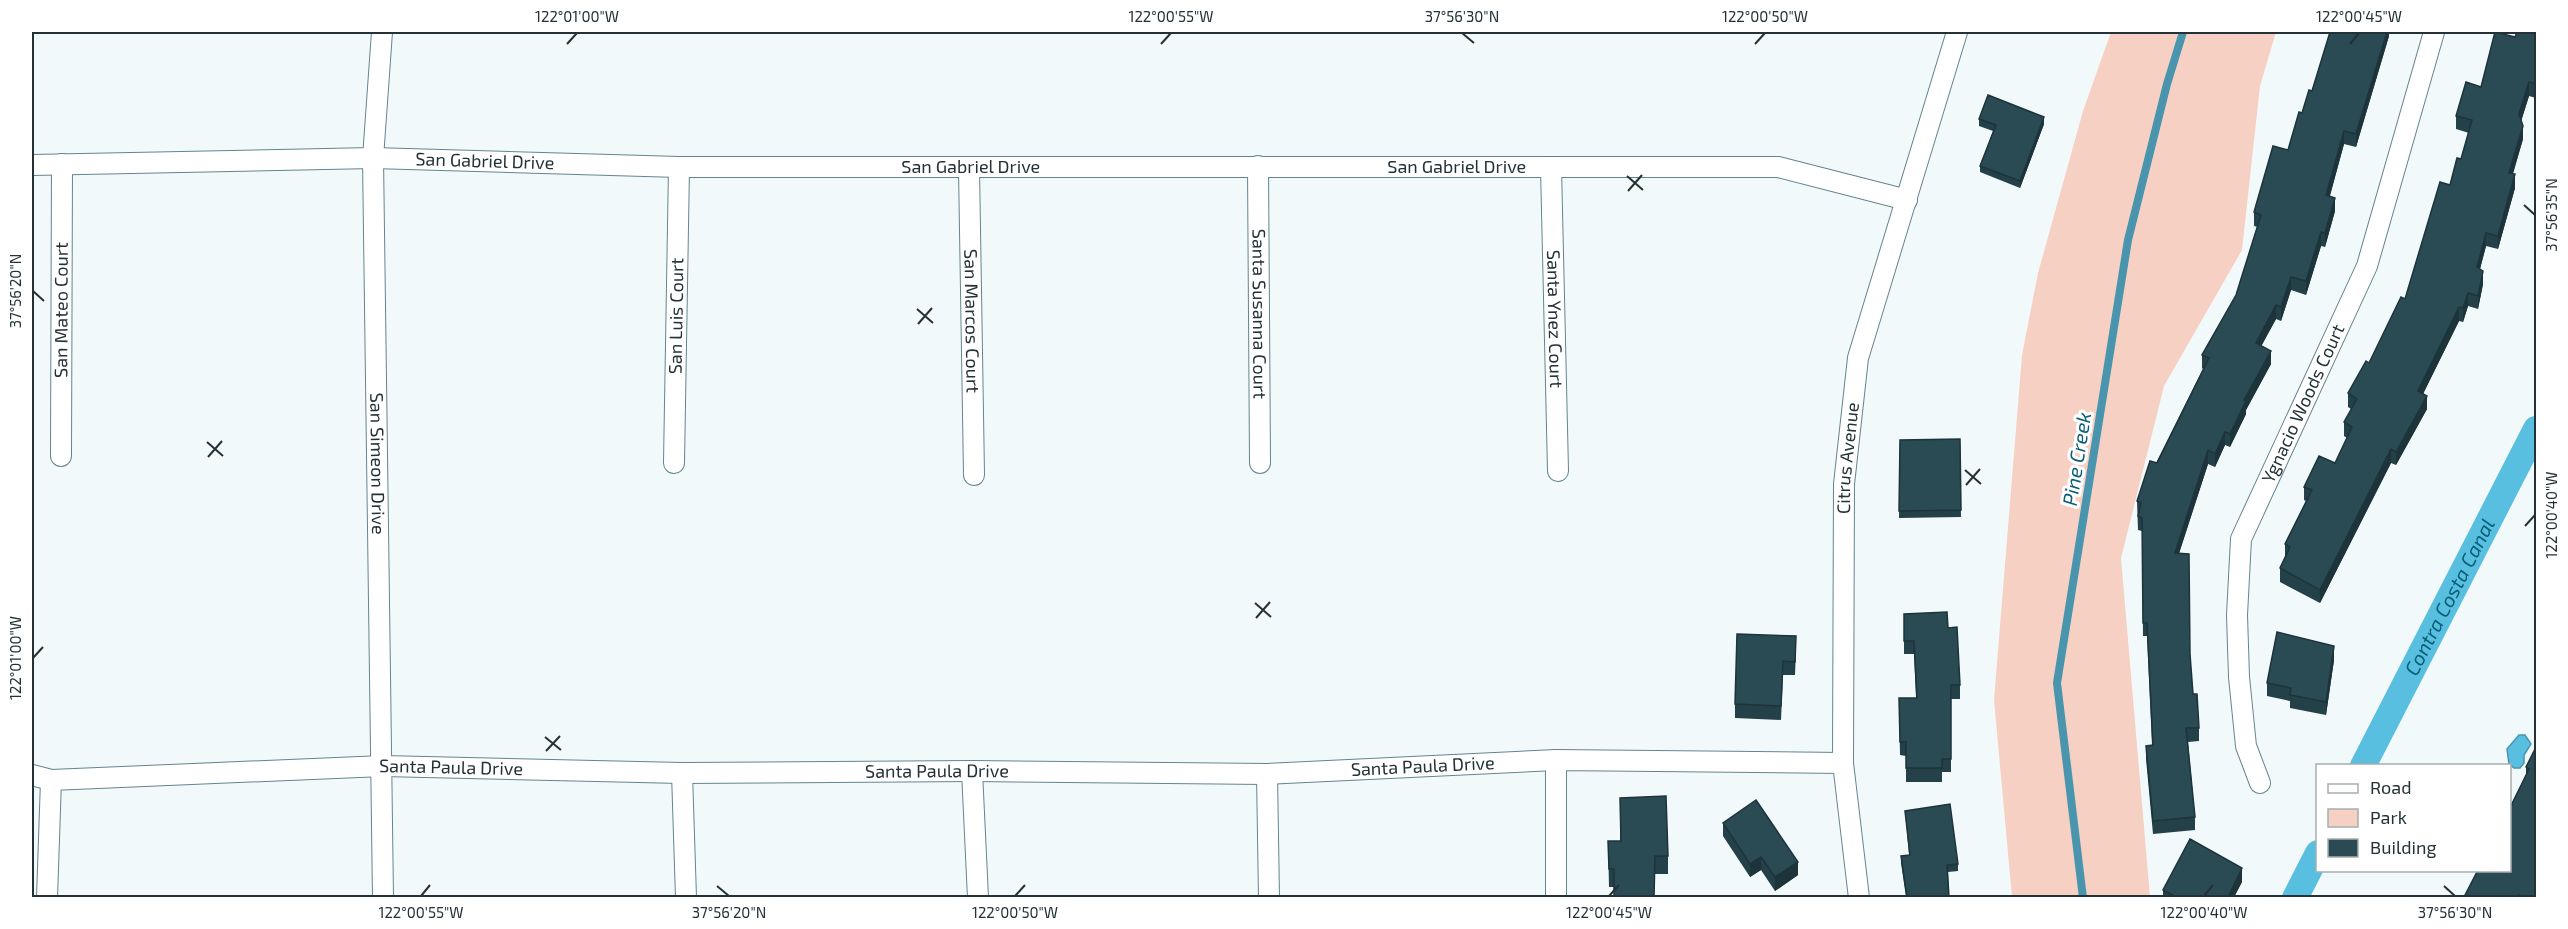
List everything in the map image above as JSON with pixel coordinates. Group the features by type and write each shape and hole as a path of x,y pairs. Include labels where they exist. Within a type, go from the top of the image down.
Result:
{"street":[{"name":"San Simeon Drive","path":"382,32 373,158 383,897"},
{"name":"Citrus Avenue","path":"1858,897 1844,763 1844,484 1858,358 1957,32"},
{"name":"Ygnacio Woods Court","path":"2260,783 2246,746 2239,677 2237,615 2241,539 2367,266 2434,32"},
{"name":"San Gabriel Drive","path":"32,165 373,158 679,167 1778,167 1907,200"},
{"name":"San Mateo Court","path":"61,456 62,164"},
{"name":"Santa Susanna Court","path":"1258,166 1260,463"},
{"name":"San Luis Court","path":"674,463 679,167"},
{"name":"Santa Ynez Court","path":"1551,167 1558,471"},
{"name":"San Marcos Court","path":"969,168 974,475"},
{"name":"Santa Paula Drive","path":"32,776 51,780 383,766 682,773 972,771 1267,774 1556,760 1844,763"},
{"path":"1556,760 1556,897"},
{"path":"972,771 978,897"},
{"path":"682,773 686,897"},
{"path":"1267,774 1269,897"},
{"path":"47,897 51,780"}],"green space":[{"path":"2111,32 2276,32 2260,86 2242,250 2164,386 2121,558 2150,897 2012,897 1994,700 2022,355 2038,273 2083,111"}],"water":[{"path":"2519,735 2525,735 2531,744 2520,768 2514,768 2509,764 2507,749"}],"building":[{"path":"2330,32 2387,32 2356,134 2344,131 2326,195 2335,198 2325,233 2321,232 2306,281 2291,277 2281,307 2276,305 2256,343 2271,351 2244,400 2246,401 2230,434 2225,432 2215,454 2208,450 2175,553 2189,554 2190,654 2193,694 2197,694 2199,728 2186,728 2195,817 2153,821 2146,746 2153,745 2147,623 2143,623 2142,518 2138,516 2141,503 2137,501 2150,461 2157,463 2209,358 2202,355 2236,295 2261,215 2254,212 2273,146 2288,150 2299,112 2302,113 2309,90 2312,91"},
{"path":"2495,32 2515,37 2517,32 2536,32 2536,84 2529,82 2519,114 2523,126 2509,173 2515,174 2498,236 2486,233 2477,267 2483,271 2478,296 2468,293 2463,308 2459,307 2418,391 2427,396 2396,452 2391,449 2320,590 2280,568 2290,547 2285,544 2312,490 2304,487 2319,456 2335,463 2352,427 2344,422 2357,399 2348,393 2366,361 2369,363 2401,297 2405,299 2440,182 2450,185 2457,158 2461,159 2472,120 2456,116 2466,82 2481,87"},
{"path":"1988,95 2044,117 2020,181 1980,166 1996,125 1979,119"},
{"path":"1960,439 1961,510 1899,511 1900,440"},
{"path":"1947,612 1948,628 1957,627 1960,685 1951,685 1951,759 1942,759 1942,768 1906,768 1906,742 1900,742 1899,698 1917,698 1914,641 1904,641 1904,614"},
{"path":"2277,632 2334,646 2326,702 2290,695 2291,688 2267,683"},
{"path":"1737,634 1796,636 1795,662 1783,661 1781,706 1735,704"},
{"path":"2536,747 2536,897 2519,895 2517,897 2464,897 2477,872 2511,872 2511,806 2529,769 2526,767"},
{"path":"1666,796 1668,856 1655,856 1654,897 1614,897 1614,869 1609,869 1608,841 1621,841 1620,798"},
{"path":"1756,800 1798,862 1775,877 1761,857 1750,864 1723,823"},
{"path":"1950,804 1958,864 1947,865 1949,897 1907,897 1901,856 1910,855 1905,811"},
{"path":"2190,839 2242,868 2228,897 2176,897 2163,890"}],"waterway":[{"name":"Pine Creek","path":"2083,898 2057,683 2128,240 2167,84 2183,32"},
{"name":"Contra Costa Canal","path":"2364,764 2536,429"},
{"name":"Contra Costa Canal","path":"2295,898 2316,857"}]}
